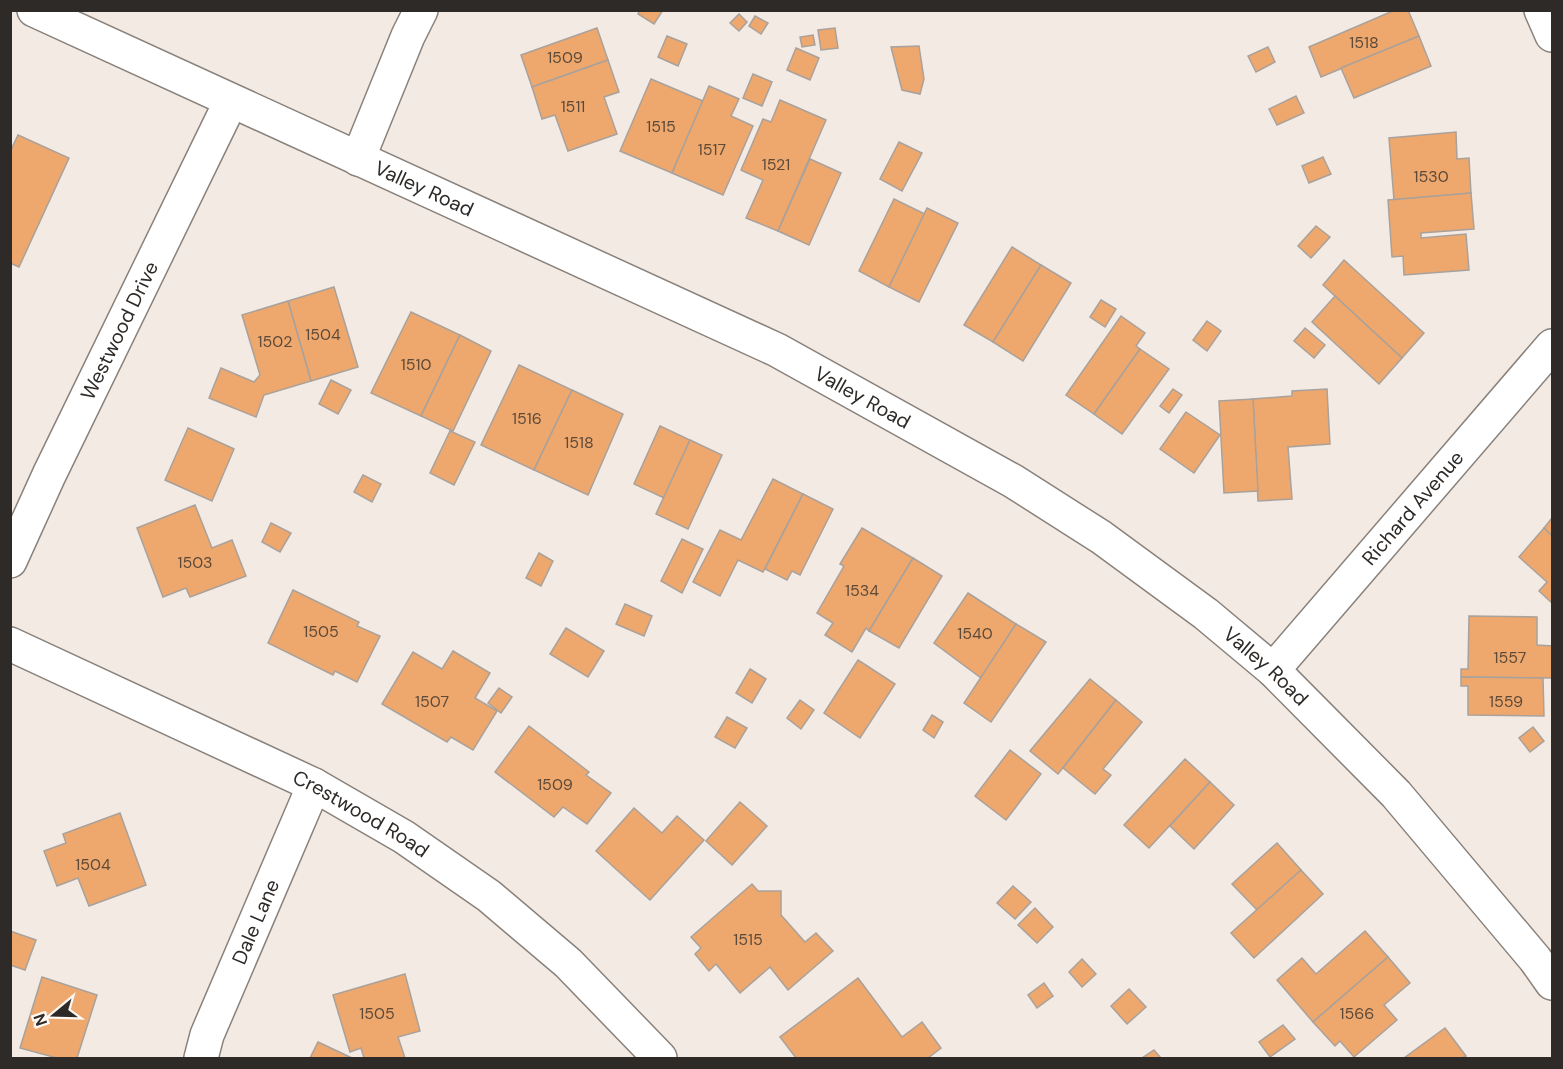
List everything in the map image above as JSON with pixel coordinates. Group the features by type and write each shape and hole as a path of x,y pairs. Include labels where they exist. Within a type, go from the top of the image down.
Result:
{"street":[{"name":"Valley Road","path":"34,10 777,350 1014,481 1101,537 1206,614 1273,670 1396,794 1535,959 1552,983"},
{"path":"358,159 408,36 421,10"},
{"path":"1541,10 1552,35"},
{"name":"Westwood Drive","path":"10,561 54,464 231,101"},
{"name":"Richard Avenue","path":"1273,670 1552,346"},
{"name":"Crestwood Road","path":"10,644 314,785 404,837 489,896 568,963 660,1059"},
{"name":"Dale Lane","path":"201,1059 207,1035 314,785"}],"building":[{"path":"640,10 663,10 654,24 638,14"},
{"path":"1395,10 1408,10 1419,36 1321,77 1309,47"},
{"path":"739,14 747,22 739,31 730,23"},
{"path":"755,16 768,23 761,34 749,26"},
{"path":"597,28 608,60 532,87 521,55"},
{"path":"835,28 838,48 821,50 818,30"},
{"path":"813,35 815,45 802,47 800,37"},
{"path":"667,36 687,44 678,66 658,57"},
{"path":"1419,36 1431,66 1354,98 1341,68"},
{"path":"919,46 924,79 920,94 902,90 891,47"},
{"path":"1268,47 1275,62 1256,72 1248,56"},
{"path":"796,48 819,58 810,80 787,70"},
{"path":"608,60 619,92 604,97 617,134 568,151 555,115 542,119 532,87"},
{"path":"753,74 772,82 762,106 743,98"},
{"path":"651,79 703,101 672,173 620,151"},
{"path":"709,86 739,99 731,116 753,126 723,195 672,173"},
{"path":"1296,96 1304,113 1277,125 1269,109"},
{"path":"780,100 826,120 778,231 746,218 763,180 741,170 763,119 771,122"},
{"path":"1456,132 1457,159 1469,158 1471,193 1394,200 1389,138"},
{"path":"18,135 69,158 19,267 10,263 10,152"},
{"path":"899,142 922,153 902,191 880,179"},
{"path":"1323,157 1331,174 1309,183 1302,166"},
{"path":"810,159 841,173 809,245 778,231"},
{"path":"1471,193 1474,229 1421,233 1421,238 1466,234 1469,270 1404,275 1403,256 1392,257 1388,200"},
{"path":"894,199 925,214 889,287 859,271"},
{"path":"927,208 958,223 919,302 889,287"},
{"path":"1316,226 1330,237 1311,258 1298,246"},
{"path":"1012,247 1041,265 993,342 964,325"},
{"path":"1344,260 1424,333 1402,358 1323,285"},
{"path":"1041,265 1071,283 1023,361 993,342"},
{"path":"334,287 358,367 311,381 288,301"},
{"path":"1335,296 1402,358 1379,384 1312,322"},
{"path":"1101,300 1116,309 1105,327 1090,317"},
{"path":"288,301 311,381 264,395 256,417 209,398 221,368 254,382 260,375 242,315"},
{"path":"411,312 460,335 421,416 371,393"},
{"path":"1121,316 1145,333 1136,346 1140,349 1094,414 1066,395"},
{"path":"1207,321 1221,331 1207,351 1193,340"},
{"path":"1305,328 1325,345 1314,358 1294,341"},
{"path":"460,335 491,351 453,431 421,416"},
{"path":"1140,349 1169,369 1122,434 1094,414"},
{"path":"519,365 572,390 534,470 481,445"},
{"path":"331,380 351,390 338,414 319,404"},
{"path":"1173,389 1182,395 1169,413 1160,406"},
{"path":"1327,389 1330,444 1288,447 1292,499 1258,501 1253,399 1292,396 1292,391"},
{"path":"572,390 623,414 588,495 534,470"},
{"path":"1253,399 1258,491 1224,493 1219,401"},
{"path":"1186,412 1220,435 1194,473 1160,449"},
{"path":"660,426 690,440 664,498 634,484"},
{"path":"188,428 234,449 212,501 165,480"},
{"path":"450,431 475,442 454,485 430,473"},
{"path":"690,440 722,455 688,529 656,514"},
{"path":"363,475 381,484 372,502 354,492"},
{"path":"773,479 803,494 763,572 738,560 720,596 693,582 720,530 741,540"},
{"path":"803,494 833,509 800,575 792,571 787,580 765,569"},
{"path":"195,505 212,548 232,540 246,576 190,597 186,588 163,597 137,528"},
{"path":"1552,518 1552,536 1544,528"},
{"path":"271,523 291,533 280,552 262,542"},
{"path":"862,528 913,558 869,631 866,628 852,652 825,635 833,623 817,613 844,566 840,564"},
{"path":"1544,528 1552,536 1552,603 1539,591 1547,582 1519,557"},
{"path":"682,539 703,549 682,593 661,581"},
{"path":"539,553 553,561 541,586 526,578"},
{"path":"913,558 942,576 899,648 869,631"},
{"path":"293,590 359,622 357,626 380,636 357,682 335,671 333,675 268,643"},
{"path":"968,593 1016,624 981,678 934,643"},
{"path":"625,604 652,616 644,636 616,624"},
{"path":"1469,616 1537,617 1537,645 1552,646 1552,678 1461,677 1461,669 1468,669"},
{"path":"1016,624 1046,642 991,722 964,703"},
{"path":"566,628 604,651 588,677 550,654"},
{"path":"453,651 490,673 475,698 497,711 473,750 451,737 447,742 382,704 413,652 442,669"},
{"path":"858,660 895,684 860,738 824,713"},
{"path":"750,669 766,679 752,703 736,693"},
{"path":"1461,677 1543,678 1544,716 1468,715 1468,686 1461,686"},
{"path":"1090,679 1116,700 1058,774 1030,751"},
{"path":"499,688 512,697 501,713 488,703"},
{"path":"800,700 814,710 801,729 787,718"},
{"path":"1116,700 1142,722 1103,769 1111,775 1095,794 1063,768"},
{"path":"932,715 943,722 934,738 923,730"},
{"path":"727,717 747,728 735,748 715,737"},
{"path":"529,726 589,772 586,775 611,793 587,824 563,807 554,817 495,772"},
{"path":"1533,727 1544,741 1530,752 1519,738"},
{"path":"1010,750 1041,774 1006,820 975,796"},
{"path":"1185,759 1210,782 1149,848 1124,825"},
{"path":"1210,782 1234,805 1194,849 1170,826"},
{"path":"740,802 767,826 732,865 706,841"},
{"path":"634,808 662,833 677,816 704,840 650,900 596,851"},
{"path":"120,813 146,885 89,906 78,878 57,886 44,851 66,843 63,834"},
{"path":"1277,843 1301,870 1257,910 1232,884"},
{"path":"1301,870 1323,894 1254,958 1231,933"},
{"path":"752,884 758,891 781,891 781,915 805,942 816,933 833,951 788,990 770,967 740,993 716,964 709,971 695,954 701,948 691,937"},
{"path":"1013,886 1031,902 1015,919 997,903"},
{"path":"1035,908 1053,927 1037,943 1018,925"},
{"path":"10,931 36,940 25,970 10,965"},
{"path":"1365,931 1388,957 1313,1022 1277,980 1302,958 1316,974"},
{"path":"1388,957 1410,983 1384,1005 1397,1020 1354,1057 1340,1041 1335,1046 1313,1022"},
{"path":"1082,959 1096,974 1082,987 1069,972"},
{"path":"405,974 420,1031 398,1037 405,1058 364,1058 361,1048 350,1052 333,995"},
{"path":"42,977 97,995 77,1058 57,1058 20,1048"},
{"path":"858,978 902,1037 922,1022 941,1048 928,1058 796,1058 780,1037"},
{"path":"1044,983 1053,996 1037,1008 1028,995"},
{"path":"1129,989 1146,1007 1127,1024 1111,1006"},
{"path":"1283,1025 1295,1039 1270,1057 1259,1042"},
{"path":"1445,1028 1466,1056 1462,1058 1404,1058"},
{"path":"318,1042 352,1058 310,1058"},
{"path":"1154,1050 1161,1058 1142,1058"}]}
